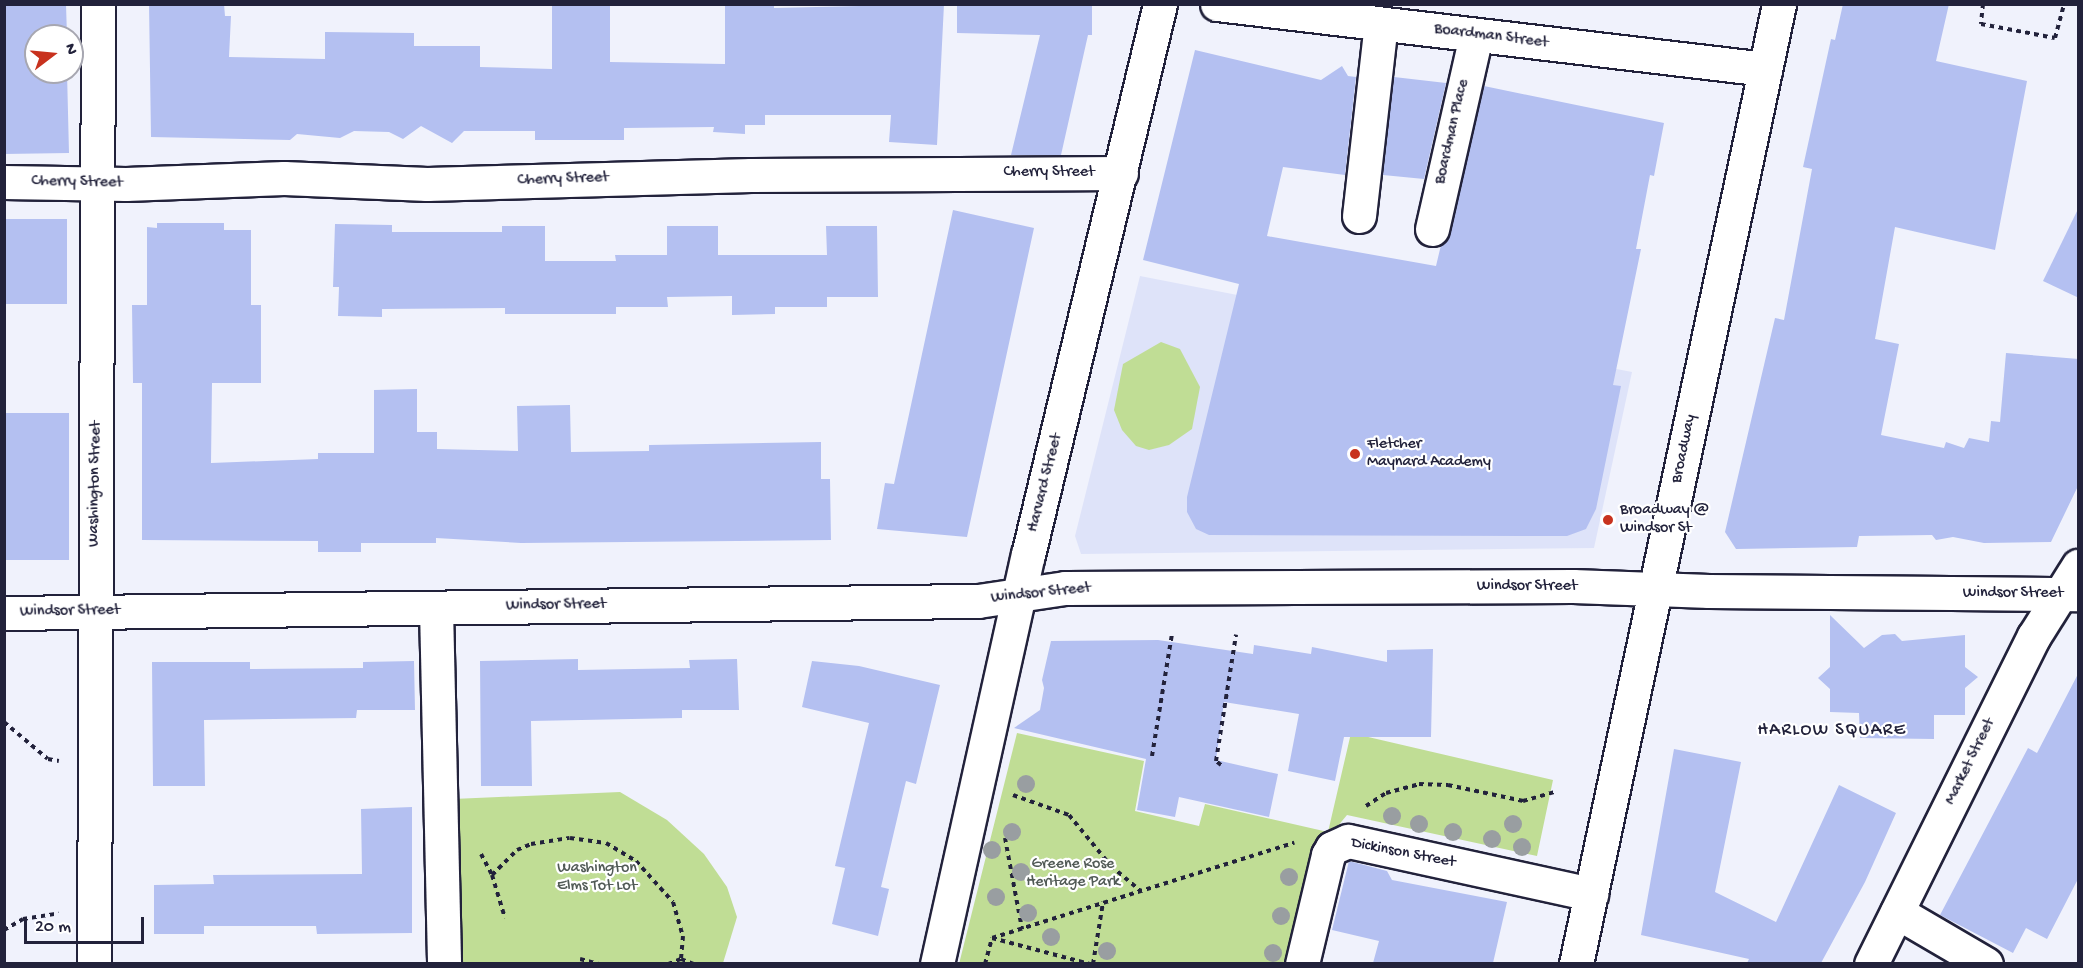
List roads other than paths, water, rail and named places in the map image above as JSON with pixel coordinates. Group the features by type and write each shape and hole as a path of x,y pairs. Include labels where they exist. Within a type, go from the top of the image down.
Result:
{"street":[{"name":"Washington Street","path":"94,963 98,4"},
{"name":"Harvard Street","path":"937,963 1021,593 1160,4"},
{"name":"Boardman Street","path":"1217,4 1766,69"},
{"name":"Broadway","path":"1576,963 1779,4"},
{"path":"1359,216 1381,24"},
{"name":"Boardman Place","path":"1432,229 1476,35"},
{"name":"Cherry Street","path":"4,182 99,183 284,178 427,184 752,175 1121,173"},
{"name":"Market Street","path":"1871,963 2034,636 2069,594 2079,566"},
{"name":"Windsor Street","path":"4,613 978,601 1065,588 1315,586 2069,594"},
{"path":"436,608 444,963"},
{"name":"Dickinson Street","path":"1302,963 1338,846 1591,894"},
{"path":"1897,912 1986,963"}],"place":[{"name":"Fletcher Maynard Academy","path":"1355,454"},
{"name":"Broadway @ Windsor St","path":"1608,520"}],"district":[{"name":"HARLOW SQUARE","path":"1832,731"}],"park label":[{"name":"Greene Rose Heritage Park","path":"1073,874"},
{"name":"Washington Elms Tot Lot","path":"597,878"}]}
